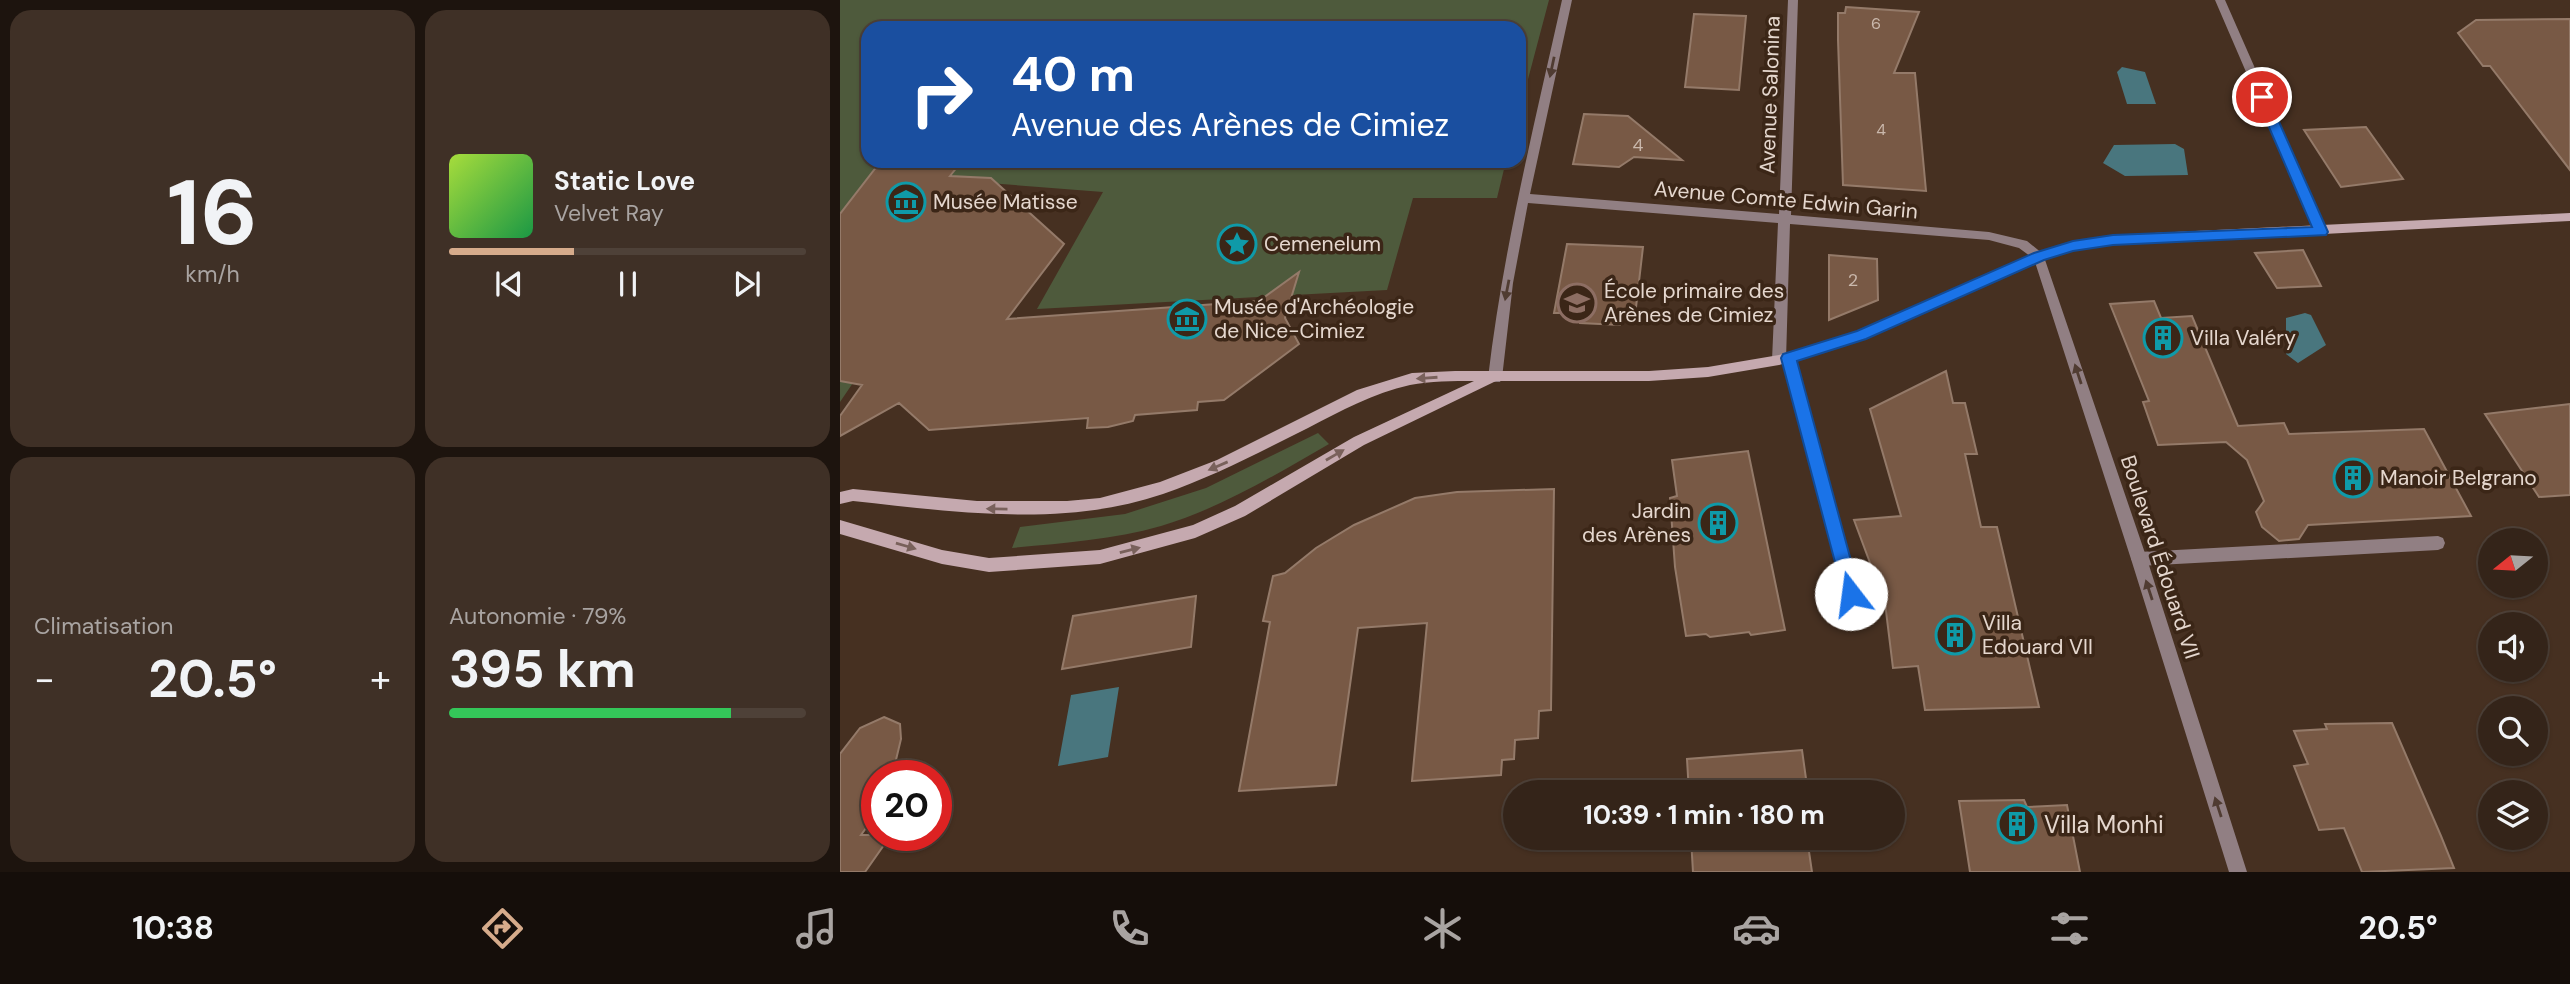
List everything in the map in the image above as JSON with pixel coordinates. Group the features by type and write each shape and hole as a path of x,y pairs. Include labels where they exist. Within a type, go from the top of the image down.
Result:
{"street":[{"path":"1495,378 1499,330 1524,198 1567,0"},
{"name":"Avenue Salonina","path":"1793,0 1785,220 1784,359 1851,594"},
{"path":"2220,0 2321,232"},
{"name":"Avenue Comte Edwin Garin","path":"1524,198 1989,236 2023,244 2039,257"},
{"path":"840,498 853,495 977,508 1067,508 1100,504 1161,488 1222,464 1363,394 1412,379 1455,376 1649,376 1708,372 1784,359 1861,335 2039,257 2073,246 2113,240 2570,218"},
{"name":"Boulevard Édouard VII","path":"2039,257 2139,559 2238,872"},
{"path":"840,527 942,557 989,565 1100,557 1195,531 1240,511 1359,441 1495,378"},
{"path":"2139,559 2438,543"}],"green space":[{"path":"840,0 1549,0 1526,87 1526,21 861,21 861,168 1504,168 1497,198 1413,198 1387,290 1037,309 1103,192 989,183 840,402"},
{"path":"1318,433 1329,444 1247,490 1183,519 1124,535 1012,548 1020,527 1125,514 1206,488"}],"water":[{"path":"2122,67 2145,72 2156,104 2127,104 2117,72"},
{"path":"2175,144 2184,149 2188,175 2125,176 2103,163 2114,145"},
{"path":"2305,313 2311,315 2326,345 2298,363 2286,354 2286,318"},
{"path":"1119,687 1108,757 1058,766 1071,695"}],"building":[{"path":"1846,7 1919,12 1894,73 1915,73 1926,191 1843,185 1838,13 1845,13"},
{"path":"1694,14 1746,16 1739,90 1685,87"},
{"path":"2570,19 2570,170 2490,66 2483,66 2458,33 2476,20"},
{"path":"1584,114 1628,116 1682,160 1634,157 1619,167 1573,164"},
{"path":"2366,127 2403,179 2341,187 2304,130"},
{"name":"Musée d'Archéologie de Nice-Cimiez","path":"876,168 956,168 950,176 991,178 1064,244 1007,319 1259,301 1299,272 1285,318 1299,344 1224,400 1198,402 1197,410 1135,415 1133,421 1108,427 1087,428 1088,418 929,430 899,403 840,436 840,416 862,385 840,381 840,214"},
{"path":"1567,244 1643,247 1635,316 1621,315 1620,325 1580,323 1580,313 1554,313"},
{"path":"2303,250 2321,286 2277,288 2255,253"},
{"path":"1829,255 1877,259 1878,300 1829,320"},
{"name":"Manoir Belgrano","path":"2154,301 2161,318 2192,316 2238,426 2284,423 2289,434 2424,429 2471,516 2308,525 2299,539 2279,541 2262,527 2256,512 2264,501 2247,460 2226,442 2158,445 2143,402 2149,401 2110,304"},
{"name":"Villa Edouard VII","path":"1946,371 1953,403 1965,403 1977,454 1965,454 1981,527 1997,527 2039,707 1925,710 1918,666 1893,668 1885,603 1854,520 1901,516 1870,409"},
{"path":"2570,404 2570,495 2539,497 2485,414"},
{"name":"Jardin des Arènes","path":"1748,451 1785,630 1751,635 1749,632 1710,637 1706,634 1686,636 1675,567 1670,498 1677,496 1672,460"},
{"path":"1554,489 1551,710 1539,711 1538,738 1515,740 1514,759 1502,760 1501,775 1412,781 1427,623 1358,628 1336,785 1239,791 1270,622 1263,621 1273,576 1285,573 1316,548 1354,525 1415,498 1457,492"},
{"path":"1196,596 1191,647 1062,669 1073,616"},
{"path":"884,717 900,724 901,739 896,760 861,760 861,851 880,851 865,872 840,872 840,754 860,728"},
{"path":"2392,723 2454,868 2362,872 2344,828 2319,830 2294,766 2308,764 2294,731 2327,729 2325,724"},
{"path":"1802,750 1806,780 1688,780 1687,759"},
{"name":"Villa Monhi","path":"2024,800 2027,807 2067,805 2080,872 1970,872 1959,801"},
{"path":"1692,850 1809,850 1812,872 1693,872"}],"place":[{"name":"Musée Matisse","path":"906,202"},
{"name":"Cemenelum","path":"1237,244"},
{"name":"École primaire des Arènes de Cimiez","path":"1577,303"},
{"name":"Musée d'Archéologie de Nice-Cimiez","path":"1187,319"},
{"name":"Villa Valéry","path":"2163,338"},
{"name":"Manoir Belgrano","path":"2353,478"},
{"name":"Jardin des Arènes","path":"1718,523"},
{"name":"Villa Edouard VII","path":"1955,635"},
{"name":"Villa Monhi","path":"2017,824"}],"route":[{"path":"1851,594 1789,358 1861,335 2039,257 2073,246 2113,240 2321,232 2262,97"}]}
